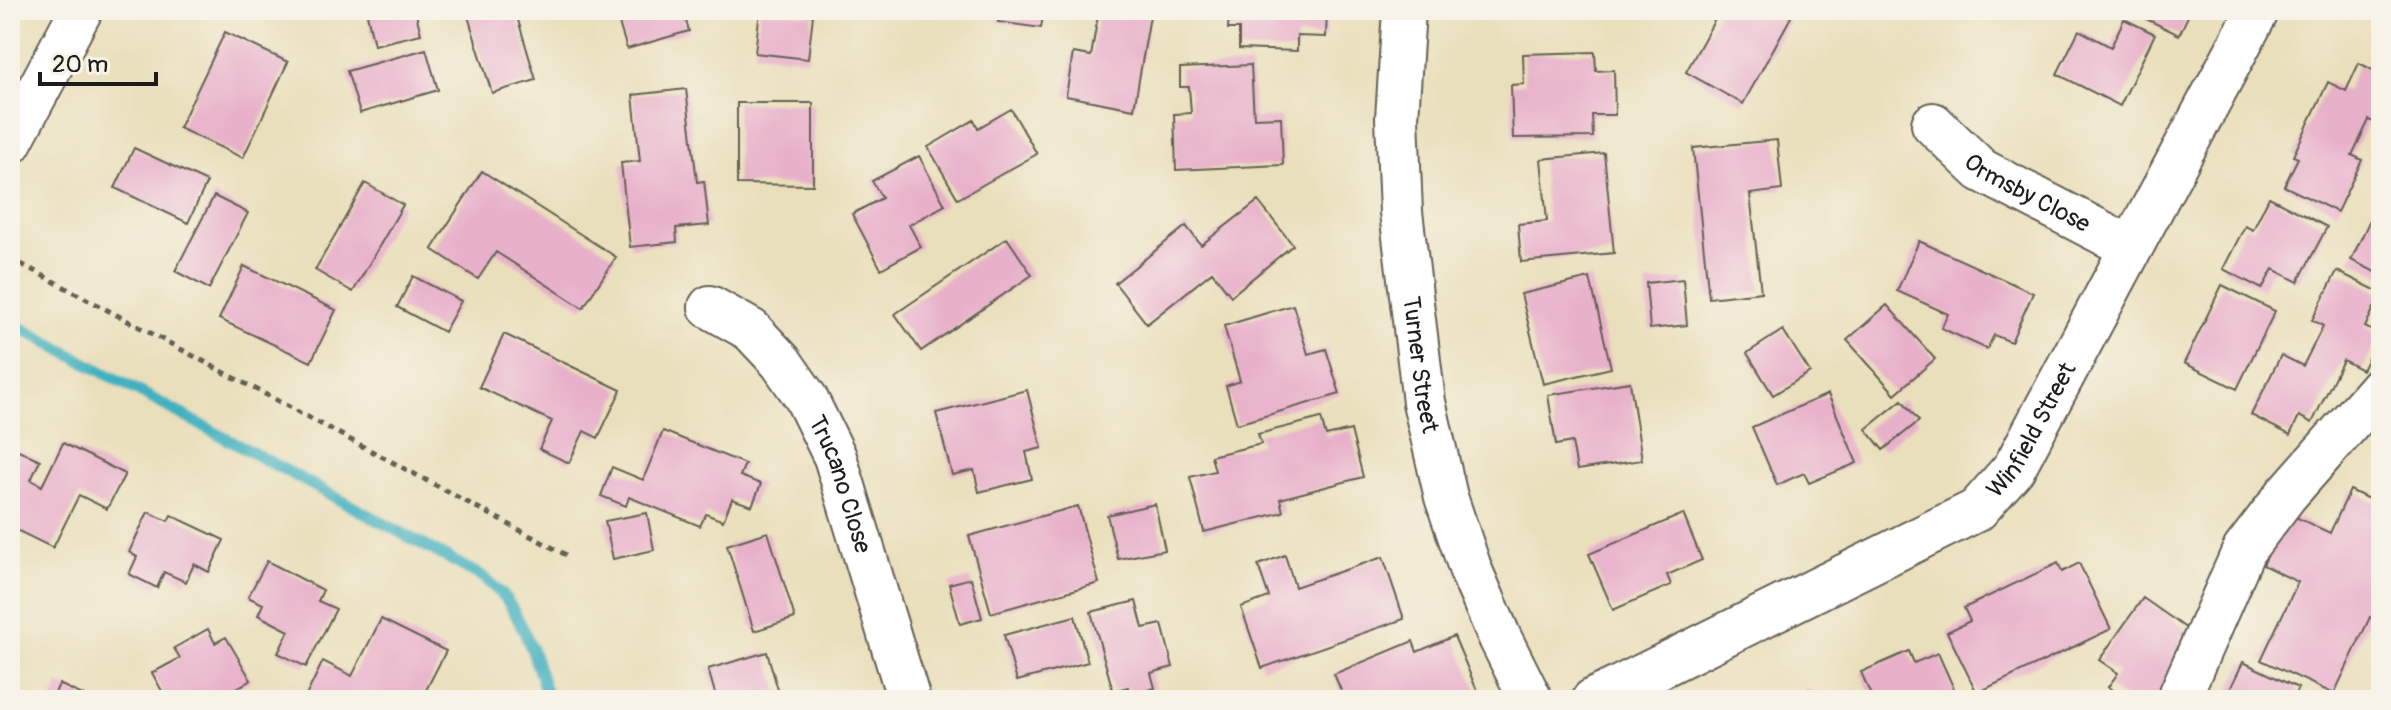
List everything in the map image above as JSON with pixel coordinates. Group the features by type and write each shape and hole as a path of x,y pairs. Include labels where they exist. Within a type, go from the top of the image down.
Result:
{"street":[{"name":"Turner Street","path":"1404,10 1397,118 1401,212 1424,402 1446,497 1471,571 1531,700"},
{"name":"Winfield Street","path":"1593,700 1977,510 2014,468 2258,10"},
{"path":"10,143 79,11"},
{"name":"Ormsby Close","path":"1933,124 1981,170 2130,247"},
{"name":"Trucano Close","path":"710,307 751,330 781,362 806,398 835,457 909,700"},
{"path":"2178,700 2244,550 2286,495 2381,387"}],"path":[{"path":"10,258 570,557"}],"building":[{"path":"366,10 415,10 421,34 374,45"},
{"path":"466,10 515,10 536,80 492,93"},
{"path":"615,10 683,10 689,31 627,49"},
{"path":"760,10 813,15 808,59 755,53"},
{"path":"1000,10 1044,10 1041,28 998,22"},
{"path":"1099,10 1151,10 1134,109 1066,96 1073,53 1091,56"},
{"path":"1229,10 1327,10 1326,37 1297,36 1297,51 1239,49 1239,29 1228,29"},
{"path":"1720,10 1784,10 1783,13 1791,17 1743,104 1686,72"},
{"path":"2128,10 2191,10 2179,35"},
{"path":"2124,19 2155,34 2120,106 2057,74 2079,30 2111,47"},
{"path":"225,32 288,62 243,158 179,128"},
{"path":"426,49 438,90 360,113 347,71"},
{"path":"1595,52 1596,71 1614,70 1615,115 1592,115 1593,137 1513,138 1511,85 1524,84 1523,54"},
{"path":"2359,63 2381,74 2381,125 2369,120 2352,155 2362,160 2337,212 2284,186 2298,158 2293,156 2328,82 2346,91"},
{"path":"1251,65 1254,118 1281,117 1283,165 1176,170 1174,114 1191,113 1189,87 1180,87 1180,68"},
{"path":"686,89 697,182 704,181 709,225 676,228 677,242 630,247 621,163 640,161 633,95"},
{"path":"737,103 813,103 813,185 737,184"},
{"path":"1011,109 1037,154 958,199 928,147 974,120 978,128"},
{"path":"1777,140 1782,190 1750,194 1761,292 1709,298 1693,148"},
{"path":"134,148 207,182 188,223 115,188"},
{"path":"1604,153 1614,253 1521,262 1518,224 1547,221 1541,159"},
{"path":"919,156 945,205 909,225 921,247 881,269 852,214 882,198 872,181"},
{"path":"482,171 616,257 583,308 496,252 478,279 432,249"},
{"path":"365,183 403,205 353,292 315,270"},
{"path":"214,196 248,213 209,289 175,271"},
{"path":"2269,197 2327,227 2298,282 2273,269 2262,289 2223,269 2245,226 2253,230"},
{"path":"1258,201 1293,245 1231,296 1212,272 1147,324 1115,283 1186,226 1201,245"},
{"path":"2375,209 2381,212 2381,275 2351,260"},
{"path":"1007,238 1032,275 921,351 895,314"},
{"path":"1919,241 2033,293 2011,342 1994,335 1987,349 1941,328 1948,314 1897,291"},
{"path":"244,266 336,310 311,362 219,319"},
{"path":"2337,271 2381,293 2365,327 2380,335 2362,370 2343,360 2312,423 2299,416 2290,435 2251,415 2281,355 2303,366 2323,326 2312,320"},
{"path":"413,276 461,301 444,332 397,307"},
{"path":"1590,278 1611,368 1543,384 1521,294"},
{"path":"1683,279 1687,325 1650,329 1646,283"},
{"path":"2222,285 2275,311 2237,389 2184,363"},
{"path":"1293,305 1308,354 1326,349 1340,394 1237,424 1226,386 1240,381 1224,326"},
{"path":"1887,305 1935,359 1895,394 1847,340"},
{"path":"1783,330 1810,372 1773,395 1747,353"},
{"path":"504,334 621,390 598,438 584,431 569,463 539,449 552,421 479,387"},
{"path":"1630,382 1642,460 1577,470 1572,442 1556,445 1548,395"},
{"path":"1027,390 1042,448 1026,452 1032,479 979,492 974,470 952,475 936,413"},
{"path":"1828,394 1857,463 1809,483 1804,473 1777,485 1752,427"},
{"path":"1902,400 1919,421 1883,450 1866,429"},
{"path":"1321,418 1326,436 1351,430 1363,477 1280,499 1283,512 1204,532 1190,477 1215,471 1211,456 1261,444 1258,434"},
{"path":"663,431 745,464 740,476 761,484 752,506 732,499 723,521 706,514 700,526 629,497 626,506 601,496 612,467 643,480"},
{"path":"63,443 125,474 107,509 79,495 53,548 10,527 10,446 40,460 31,480 42,486"},
{"path":"2350,490 2381,505 2381,622 2370,617 2334,694 2261,660 2298,582 2263,565 2287,513 2330,533"},
{"path":"1155,504 1165,550 1118,559 1107,515"},
{"path":"1078,506 1099,583 991,613 969,536"},
{"path":"148,512 168,521 171,515 224,540 209,572 194,564 186,582 164,572 157,588 129,574 137,557 129,552"},
{"path":"647,513 654,550 613,559 605,521"},
{"path":"1683,514 1702,560 1667,575 1671,585 1613,610 1589,554"},
{"path":"768,532 795,618 754,631 727,545"},
{"path":"1285,555 1295,587 1383,557 1404,619 1262,668 1241,607 1269,597 1258,565"},
{"path":"267,561 323,590 318,601 336,609 306,667 278,653 289,631 258,615 263,604 248,597"},
{"path":"2058,563 2062,572 2079,563 2111,629 1977,693 1947,632 1970,621 1964,608"},
{"path":"971,578 982,618 960,624 949,584"},
{"path":"2143,598 2190,631 2174,655 2184,662 2157,700 2127,700 2108,687 2118,673 2099,660"},
{"path":"1136,601 1143,628 1162,624 1173,667 1151,673 1155,688 1130,695 1128,687 1113,691 1091,612"},
{"path":"1075,616 1088,662 1017,681 1004,635"},
{"path":"381,619 446,651 421,700 304,700 323,661 352,676"},
{"path":"208,629 215,643 226,637 251,680 215,700 167,700 152,673 180,658 174,648"},
{"path":"1454,636 1481,700 1345,700 1334,674 1413,641 1417,652"},
{"path":"1909,651 1914,663 1938,653 1959,700 1873,700 1861,672"},
{"path":"767,652 781,700 717,700 708,669"},
{"path":"2243,662 2298,688 2293,698 2298,700 2225,700"},
{"path":"59,684 93,700 52,700"},
{"path":"1808,689 1829,700 1803,700"}],"waterway":[{"path":"10,322 483,577 506,599 520,623 548,700"}]}
